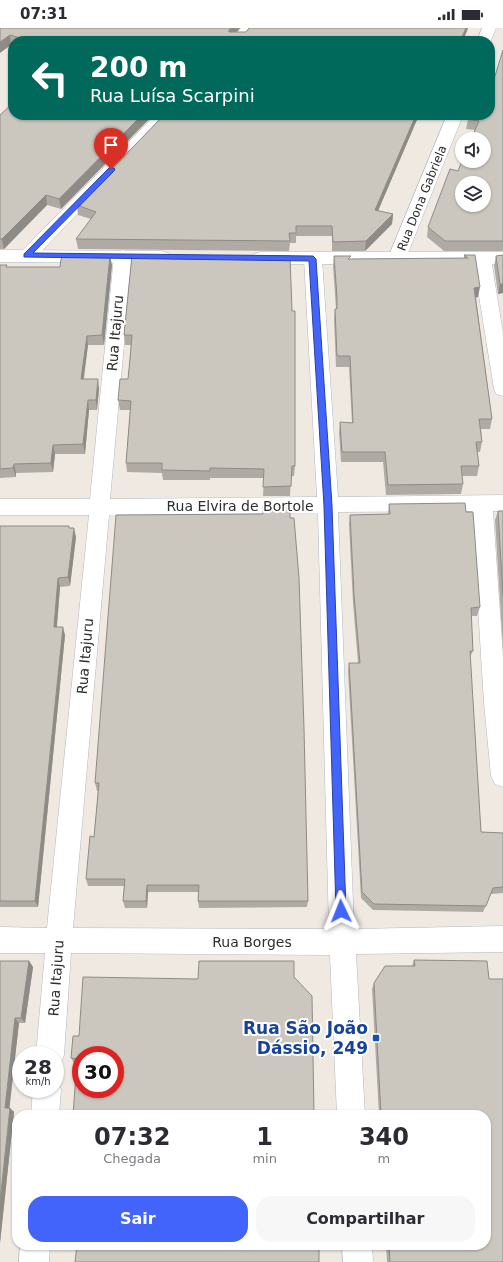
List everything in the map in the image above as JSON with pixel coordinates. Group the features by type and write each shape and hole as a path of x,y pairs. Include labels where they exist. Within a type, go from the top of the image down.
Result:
{"street":[{"path":"242,36 249,28"},
{"path":"27,256 159,120"},
{"name":"Rua Dona Gabriela","path":"397,258 453,120"},
{"path":"0,256 178,257"},
{"name":"Rua Itajuru","path":"51,1046 59,941 123,256"},
{"path":"241,258 503,258"},
{"path":"313,259 328,506 342,942 351,1110"},
{"path":"482,259 503,389"},
{"path":"493,503 499,702 503,776"},
{"name":"Rua Elvira de Bortole","path":"0,507 328,506 493,503"},
{"name":"Rua Borges","path":"0,940 342,942 503,939"},
{"path":"45,1110 46,1098"},
{"path":"34,1262 35,1250"},
{"path":"358,1250 358,1262"}],"building":[{"path":"0,28 231,28 229,32 246,32 249,28 466,28 462,36 10,35 0,42"},
{"path":"503,50 503,241 445,241 428,227 450,169 458,171 459,168 491,168 491,132 474,132 479,121 474,120 495,120 495,76"},
{"path":"8,108 8,120 137,120 59,199 46,195 2,239 0,239 0,115"},
{"path":"159,120 414,120 375,210 393,214 366,241 333,242 332,226 296,226 296,233 289,233 290,241 76,239 96,212 77,205"},
{"path":"65,254 110,255 102,335 87,336 81,379 98,379 96,400 88,400 83,444 53,445 51,463 14,464 13,468 0,469 0,265 7,265 6,267 60,267 61,259"},
{"path":"132,255 290,256 292,311 295,311 295,466 292,466 291,486 263,487 264,469 210,468 210,471 162,470 162,463 126,463 131,401 118,400 120,379 128,379 130,359 132,335 124,335"},
{"path":"464,255 475,255 480,287 474,288 492,419 479,419 482,442 476,442 479,466 461,466 463,484 388,485 385,452 342,452 340,422 353,423 350,356 337,356 335,309 337,309 337,297 334,256 351,256 348,259 468,258"},
{"path":"503,255 503,284 500,284 496,256"},
{"path":"465,503 466,512 473,512 480,607 471,608 473,651 470,651 481,832 503,833 503,887 493,888 486,906 374,904 362,892 349,663 360,663 354,595 350,515 390,514 389,504"},
{"path":"263,505 290,505 290,518 294,518 299,578 308,901 198,901 199,885 147,885 146,901 123,901 125,879 86,879 90,836 94,837 99,783 95,783 116,515 263,514"},
{"path":"498,511 503,511 503,596"},
{"path":"0,526 69,526 69,528 74,528 68,577 58,578 54,627 63,627 35,901 0,901"},
{"path":"414,960 487,961 489,979 503,979 503,1262 390,1262 389,1250 491,1250 491,1110 381,1110 374,983 385,966 415,966"},
{"path":"0,961 29,961 21,1018 15,1018 5,1108 10,1108 0,1202"},
{"path":"199,961 294,961 294,977 312,996 314,1110 73,1110 74,1098 124,1098 124,1046 72,1046 73,1036 79,1036 83,977 198,979"},
{"path":"76,1250 319,1250 319,1262 75,1262"}],"place":[{"name":"Rua São João Dássio, 249","path":"376,1038"}],"route":[{"path":"111,169 27,256 313,259 328,506 341,911"}]}
